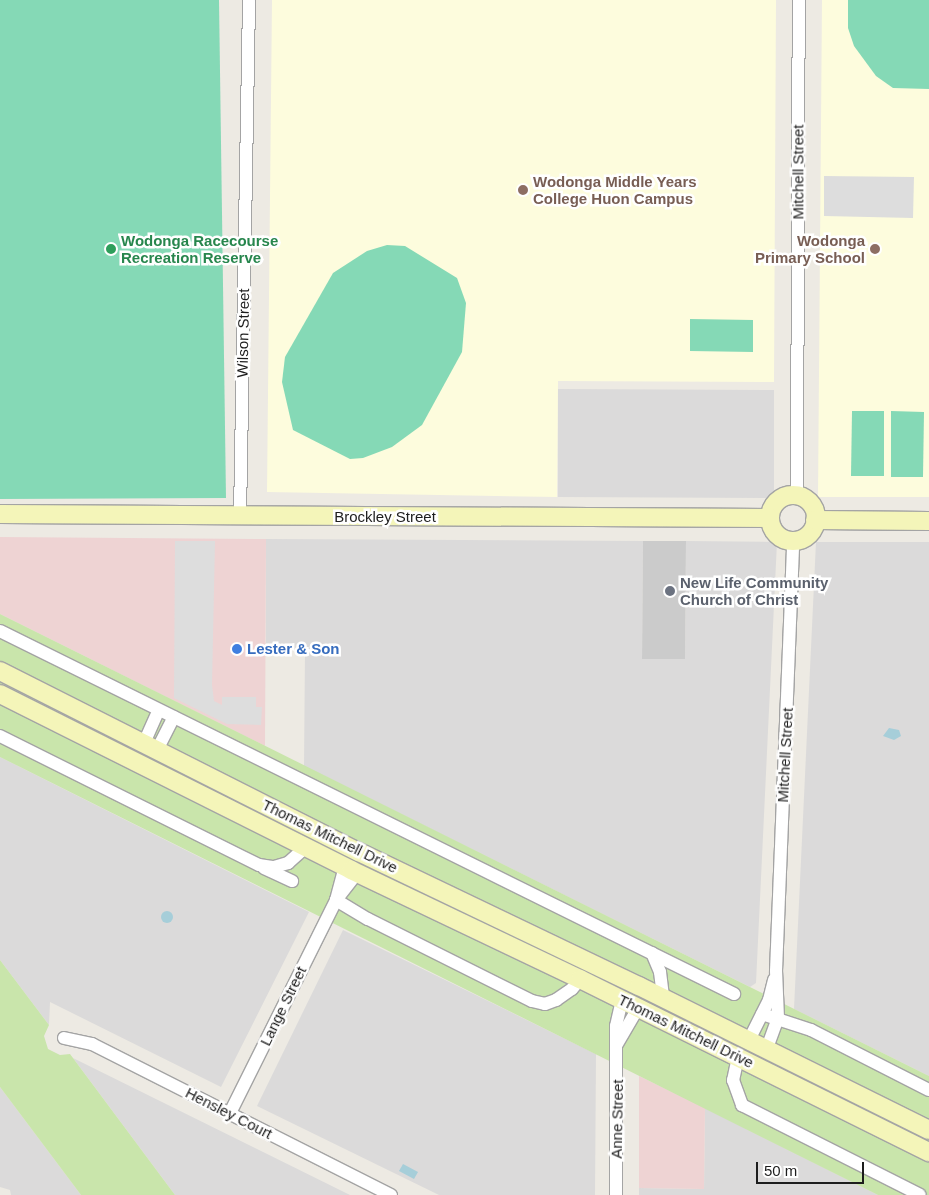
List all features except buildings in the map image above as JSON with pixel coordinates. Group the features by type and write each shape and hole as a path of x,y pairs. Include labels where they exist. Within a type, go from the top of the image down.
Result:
{"main road":[{"path":"796,495 812,506 815,520 810,532 793,540 780,536 770,518 771,510 780,498 796,495"},
{"name":"Brockley Street","path":"0,514 770,518"},
{"path":"815,520 929,521"},
{"name":"Thomas Mitchell Drive","path":"0,672 359,852 767,1048 929,1130"},
{"name":"Thomas Mitchell Drive","path":"0,694 351,870 580,978 929,1152"},
{"path":"143,765 151,747"},
{"path":"301,822 306,847"},
{"path":"351,870 359,852"},
{"path":"580,978 589,962"},
{"path":"622,1000 639,986"},
{"path":"638,1008 639,986"},
{"path":"738,1057 749,1040"},
{"path":"738,1057 767,1048"}],"street":[{"name":"Wilson Street","path":"240,516 249,0"},
{"name":"Mitchell Street","path":"796,495 799,0"},
{"name":"Mitchell Street","path":"767,1048 778,1020 776,970 793,540"},
{"path":"0,631 734,994"},
{"path":"151,747 159,710"},
{"path":"151,747 174,717"},
{"name":"Thomas Mitchell Drive","path":"0,736 259,865 274,867 288,863 306,847"},
{"path":"259,865 292,880"},
{"name":"Lange Street","path":"230,1113 351,870"},
{"path":"336,900 368,919 527,999 548,1003 568,993 580,978"},
{"name":"Thomas Mitchell Drive","path":"652,953 659,968 662,997"},
{"name":"Mitchell Street","path":"749,1040 762,1014 776,970"},
{"name":"Anne Street","path":"616,1195 616,1020 622,1000"},
{"name":"Anne Street","path":"617,1044 638,1008"},
{"path":"762,1014 811,1030 929,1090"},
{"name":"Hensley Court","path":"64,1038 92,1044 391,1195"},
{"path":"738,1057 734,1071 735,1090 738,1101 749,1109 920,1195"}],"shaded area":[{"name":"Wodonga Middle Years College Huon Campus","path":"272,0 776,0 774,382 558,381 557,497 267,492"},
{"name":"Wodonga Primary School","path":"822,0 929,0 929,497 818,497"},
{"path":"824,176 914,177 913,218 824,216"},
{"path":"558,389 774,390 774,498 558,497"},
{"path":"0,537 266,539 265,746 0,614"},
{"path":"266,539 643,541 642,658 685,658 686,541 777,542 756,983 750,987 304,766 305,652 266,643"},
{"path":"175,541 215,541 212,685 214,701 222,705 222,697 256,697 256,707 262,707 261,725 227,724 174,698"},
{"name":"New Life Community Church of Christ","path":"643,541 686,541 685,659 642,659"},
{"path":"816,542 929,542 929,1076 794,1009"},
{"path":"0,757 309,912 221,1087 50,1002 49,1025 0,960"},
{"path":"343,930 596,1054 595,1195 439,1195 257,1106"},
{"path":"73,1058 350,1195 175,1195"},
{"path":"639,1076 705,1108 704,1189 639,1188"},
{"path":"0,1087 81,1195 11,1195 10,1190 0,1187"},
{"path":"705,1108 878,1195 639,1195 639,1188 704,1189"}],"green space":[{"name":"Wodonga Racecourse Recreation Reserve","path":"0,0 219,0 226,498 0,499"},
{"path":"848,0 929,0 929,89 893,88 876,76 854,46 848,28"},
{"path":"387,245 405,246 457,278 466,303 462,352 422,425 392,447 363,458 350,459 293,430 282,382 285,357 333,273 367,251"},
{"path":"690,319 753,320 753,352 690,351"},
{"path":"852,411 884,411 884,476 851,476"},
{"path":"891,411 924,412 923,477 891,477"},
{"path":"0,614 929,1076 929,1195 878,1195 0,757"},
{"path":"0,960 49,1025 44,1036 48,1049 60,1055 70,1054 175,1195 81,1195 0,1087"}],"water":[{"path":"889,728 899,730 901,736 894,740 883,736"},
{"path":"165,911 169,911 173,917 169,923 165,923 161,919 161,915"},
{"path":"403,1164 418,1172 414,1179 399,1171"}],"place":[{"name":"Wodonga Middle Years College Huon Campus","path":"523,190"},
{"name":"Wodonga Racecourse Recreation Reserve","path":"111,249"},
{"name":"Wodonga Primary School","path":"875,249"},
{"name":"New Life Community Church of Christ","path":"670,591"},
{"name":"Lester & Son","path":"237,649"}]}
